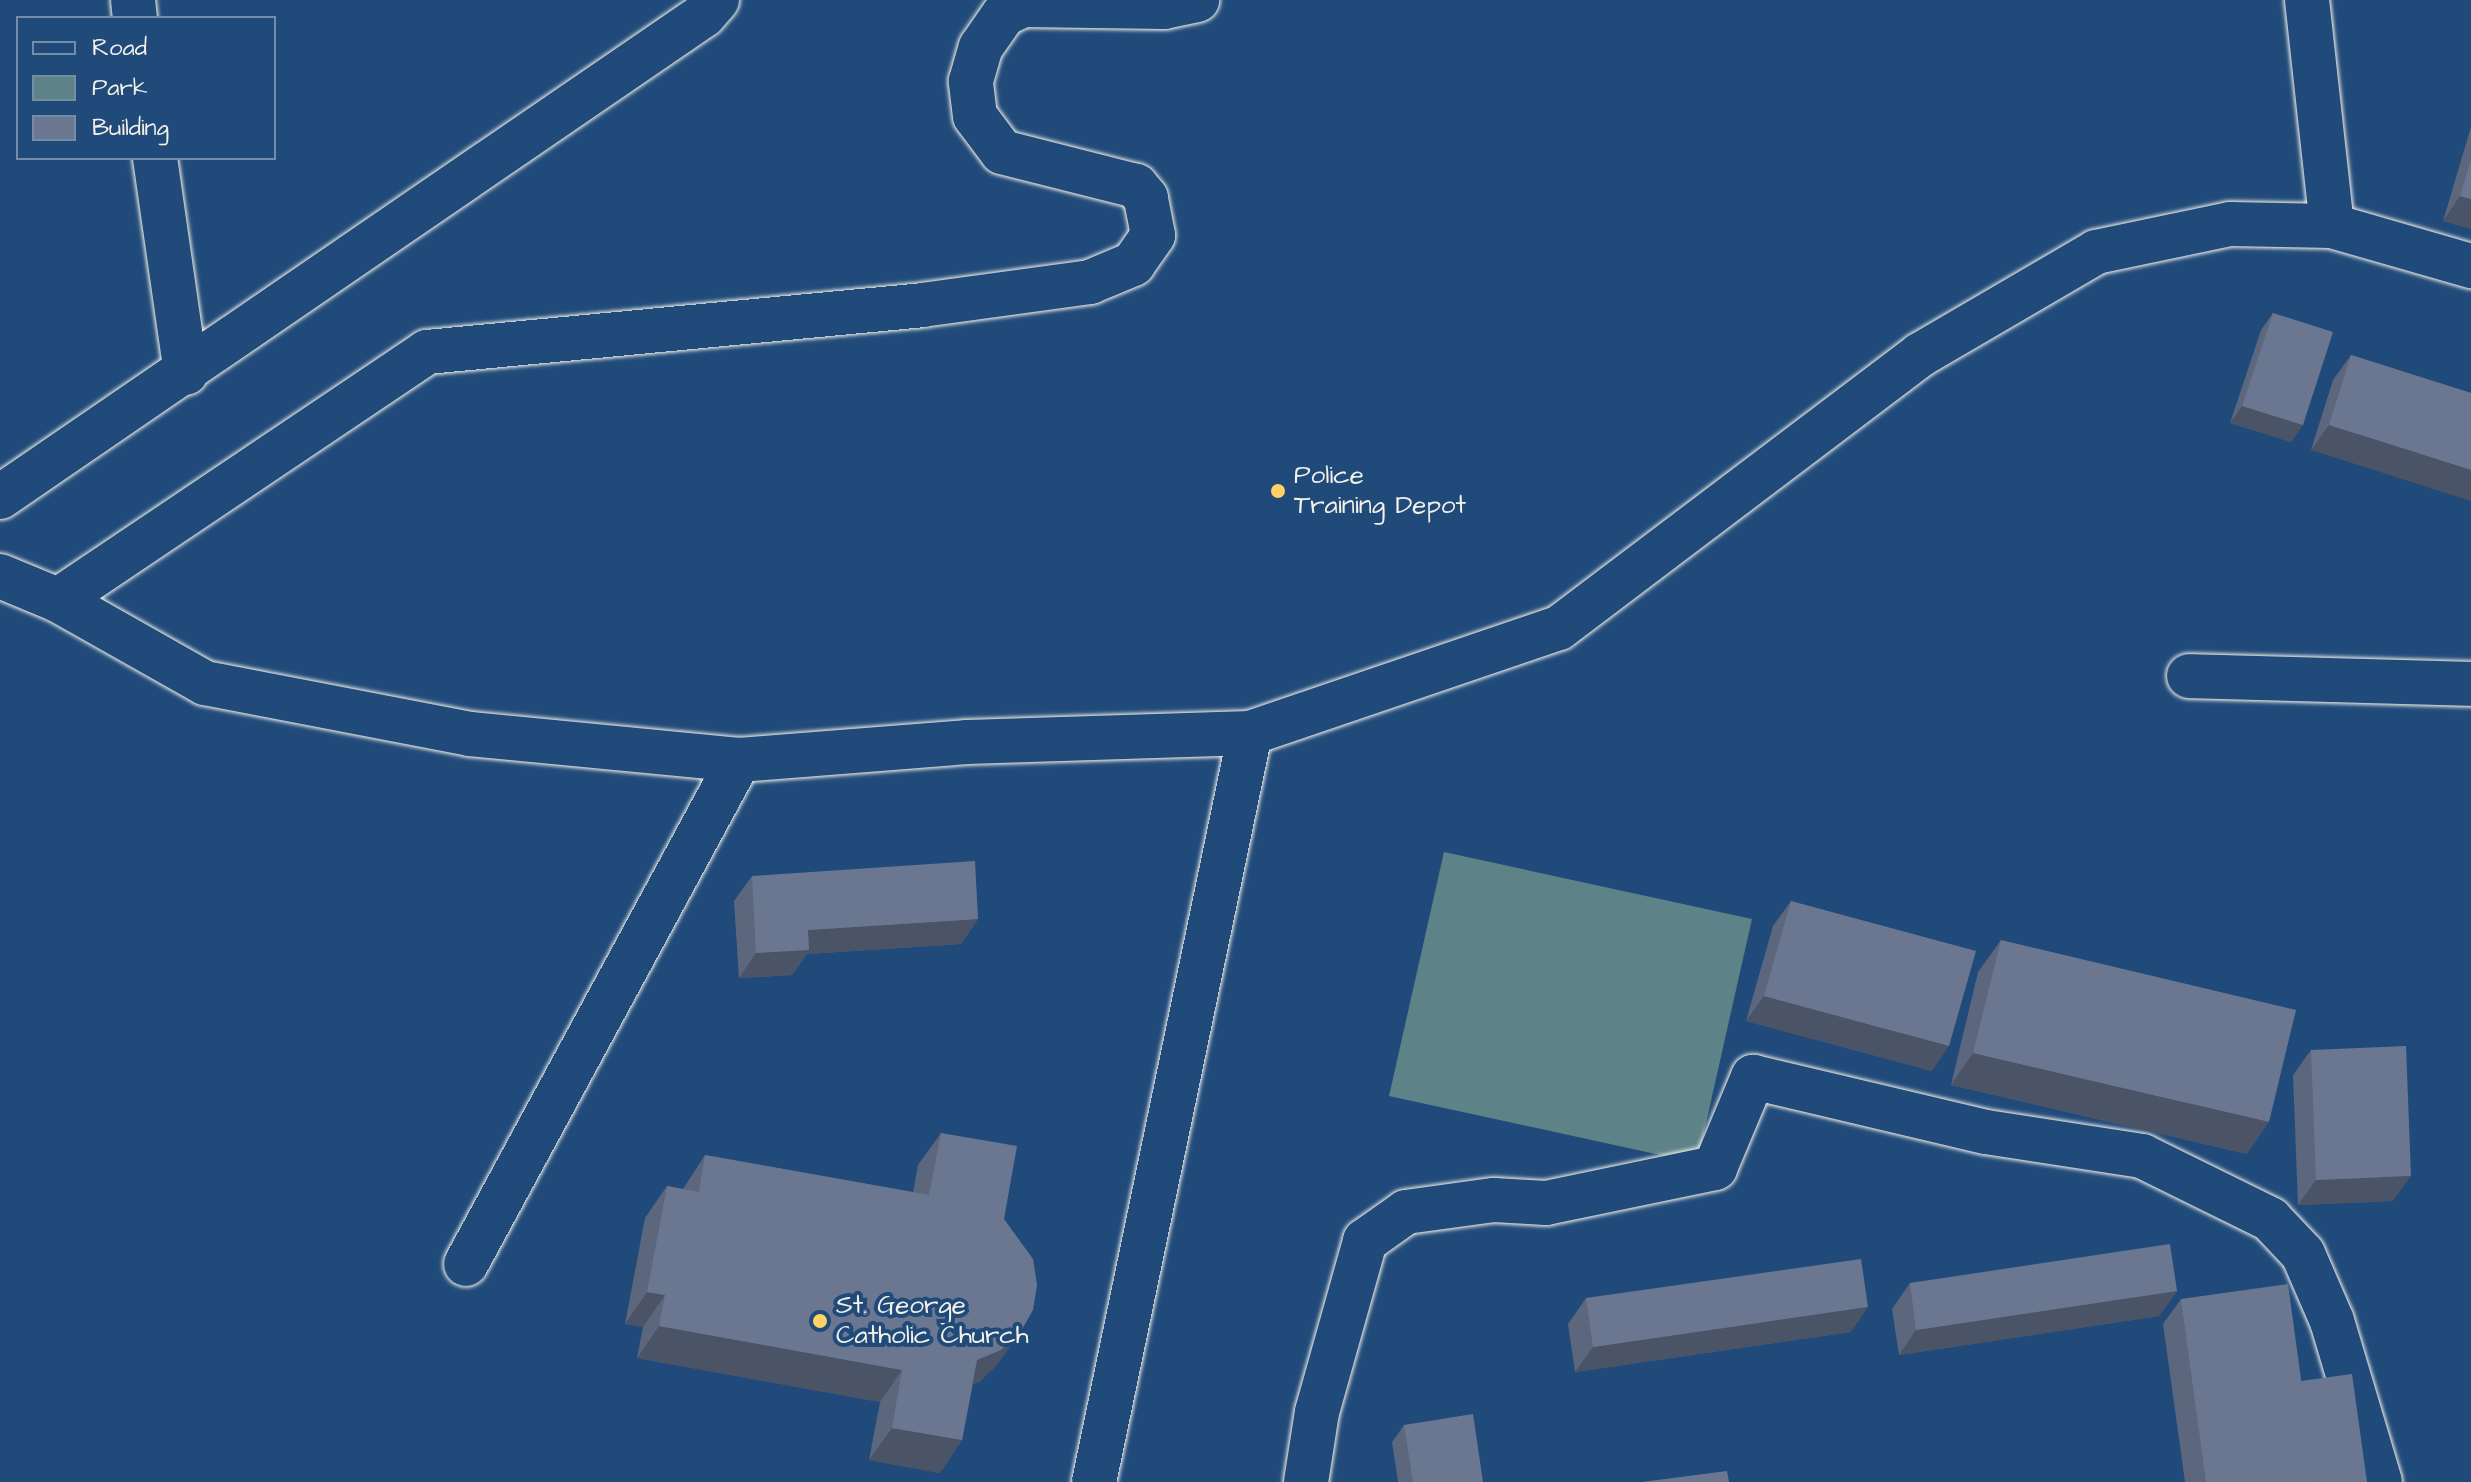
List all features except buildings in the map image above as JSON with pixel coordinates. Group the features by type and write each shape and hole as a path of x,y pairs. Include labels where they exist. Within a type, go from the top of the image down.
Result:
{"lane":[{"path":"0,497 186,373 704,15 717,0"},
{"path":"58,600 427,352 922,305 1090,282 1133,264 1153,235 1146,198 1136,186 1002,152 975,116 971,81 981,47 1004,14 1023,5 1164,7 1197,0"},
{"path":"2307,0 2332,226"},
{"path":"155,160 186,373"},
{"path":"0,576 58,600 205,683 470,734 739,760 967,742 1250,733 1559,628 1920,355 2096,252 2230,224 2332,226 2471,266"},
{"path":"2189,676 2471,684"},
{"path":"1094,1482 1250,733"},
{"path":"466,1264 739,760"},
{"path":"1306,1482 1317,1412 1365,1241 1406,1212 1494,1200 1546,1203 1715,1168 1753,1077 1986,1132 2142,1156 2270,1219 2303,1254 2332,1321 2380,1482"}],"green space":[{"path":"1444,852 1752,919 1697,1163 1389,1096"}],"place":[{"name":"Police Training Depot","path":"1278,491"},
{"name":"St. George Catholic Church","path":"820,1321"}]}
